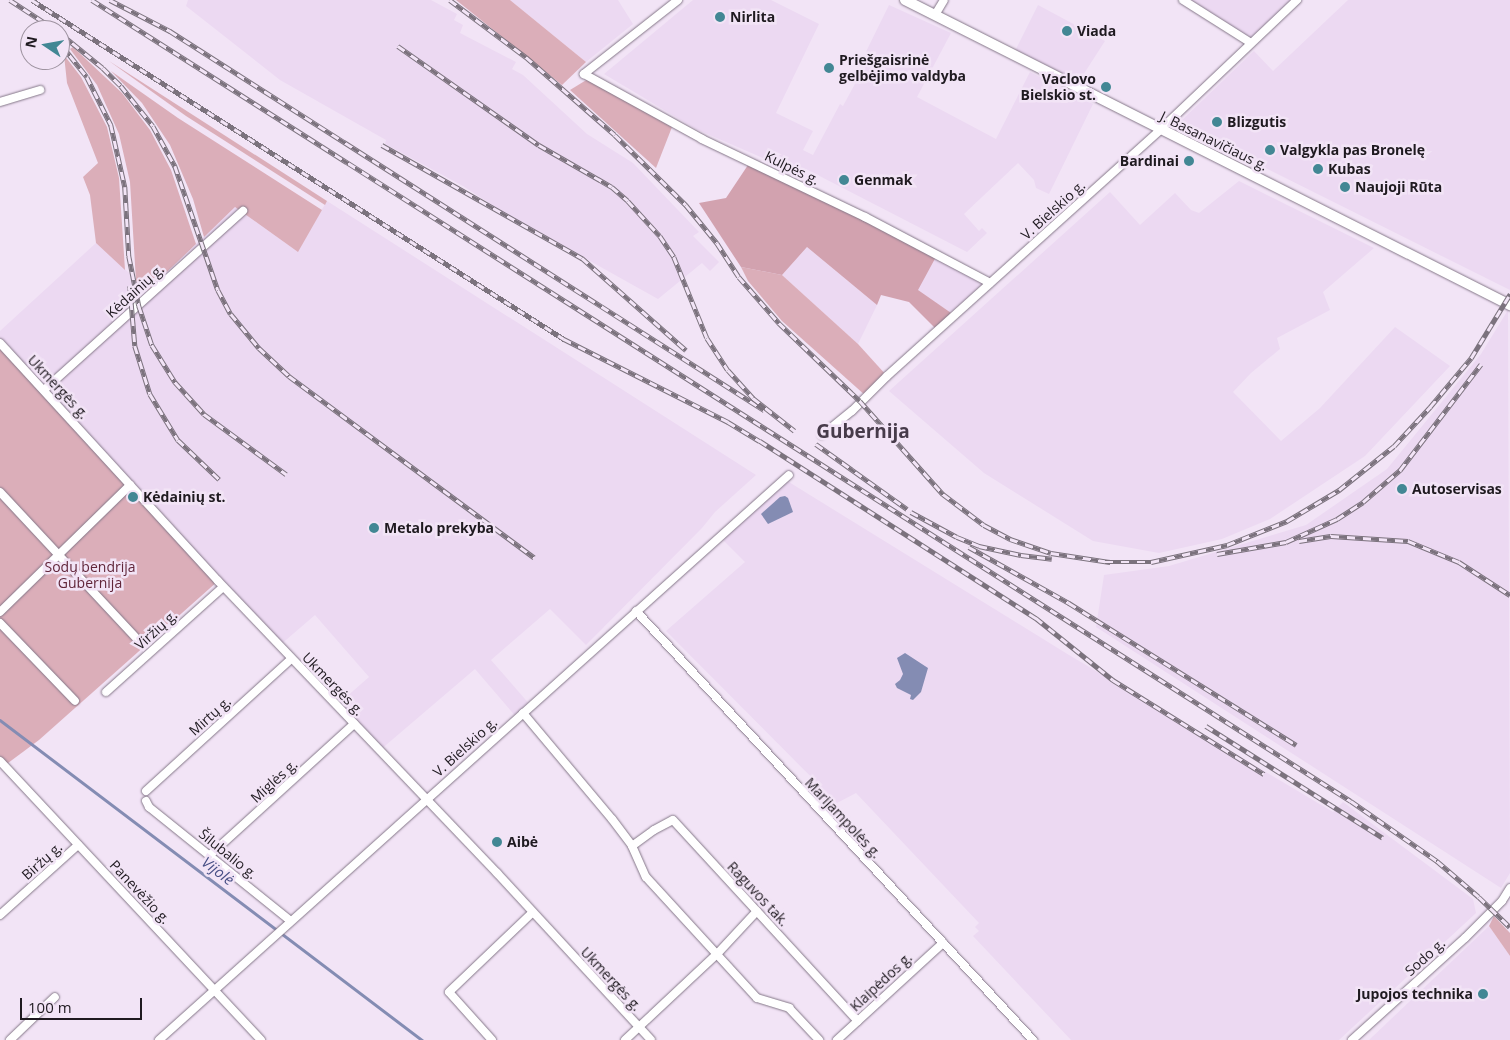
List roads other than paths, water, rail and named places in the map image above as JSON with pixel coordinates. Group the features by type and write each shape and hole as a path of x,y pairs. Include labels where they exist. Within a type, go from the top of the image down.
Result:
{"main road":[{"name":"J. Basanavičiaus g.","path":"905,0 1510,305"}],"street":[{"name":"Kulpės g.","path":"678,0 584,74 702,139 865,217 990,283"},
{"path":"935,15 944,0"},
{"path":"1183,0 1251,43"},
{"name":"V. Bielskio g.","path":"822,434 852,411 990,283 1160,130 1297,0"},
{"path":"0,102 40,90"},
{"name":"Kėdainių g.","path":"44,390 243,211"},
{"name":"Ukmergės g.","path":"0,343 223,587 651,1040"},
{"name":"V. Bielskio g.","path":"159,1040 290,920 789,475"},
{"path":"0,612 130,485"},
{"path":"0,492 137,639"},
{"name":"Viržių g.","path":"106,692 223,587"},
{"name":"Marijampolės g.","path":"636,612 1033,1040"},
{"path":"0,623 75,700"},
{"name":"Mirtų g.","path":"146,791 291,658"},
{"path":"523,713 612,819 632,846 646,877 757,998 789,1008 819,1040"},
{"name":"Miglės g.","path":"210,855 354,724"},
{"name":"Panevėžio g.","path":"0,762 261,1040"},
{"name":"Šilubalio g.","path":"147,804 290,920"},
{"name":"Raguvos tak.","path":"632,846 654,830 673,820 858,1021"},
{"name":"Biržų g.","path":"0,915 78,845"},
{"name":"Sodo g.","path":"1352,1040 1465,938 1498,905 1510,888"},
{"path":"625,1040 718,954 757,912"},
{"path":"492,1040 449,992 532,913"},
{"name":"Klaipėdos g.","path":"837,1040 943,943"},
{"path":"10,1040 55,997"}],"water":[{"path":"785,496 788,498 793,512 768,524 761,514 780,497"},
{"path":"905,653 928,668 921,692 913,700 910,699 911,695 897,688 895,684 903,674 897,658"}],"waterway":[{"name":"Vijolė","path":"0,720 422,1040"}],"railway":[{"path":"10,0 41,20"},
{"path":"32,0 564,339 728,422 760,441 1036,618 1113,680 1264,774"},
{"path":"92,0 1351,801 1437,861 1510,927"},
{"path":"110,0 170,31 764,410"},
{"path":"450,0 526,57 615,135 686,205 717,243 739,277 779,323 860,401 943,494 984,525 1010,539 1051,553 1110,562"},
{"path":"70,41 103,68 121,86 153,126 175,166 218,290 231,314 259,348 289,376 534,557"},
{"path":"398,46 539,145 612,187 628,201 660,236 674,257 707,338 728,370 753,398 795,431"},
{"path":"70,56 87,77 111,125 125,187 129,256 139,306 152,345 175,382 204,414 286,474"},
{"path":"382,145 582,258 686,350"},
{"path":"130,286 135,346 150,394 178,440 219,479"},
{"path":"1105,562 1151,562 1227,545 1287,521 1339,490 1394,446 1430,407 1471,358 1510,294"},
{"path":"1217,554 1286,542 1337,519 1363,502 1400,470 1481,364"},
{"path":"816,444 907,509"},
{"path":"911,512 957,537 979,546 1052,559"},
{"path":"1299,541 1331,536 1408,541 1459,562 1510,595"},
{"path":"969,547 1069,603 1296,745"},
{"path":"1206,726 1383,838"}],"place":[{"name":"Nirlita","path":"720,17"},
{"name":"Viada","path":"1067,31"},
{"name":"Priešgaisrinė gelbėjimo valdyba","path":"829,68"},
{"name":"Vaclovo Bielskio st.","path":"1106,87"},
{"name":"Blizgutis","path":"1217,122"},
{"name":"Valgykla pas Bronelę","path":"1270,150"},
{"name":"Bardinai","path":"1189,161"},
{"name":"Kubas","path":"1318,169"},
{"name":"Genmak","path":"844,180"},
{"name":"Naujoji Rūta","path":"1345,187"},
{"name":"Autoservisas","path":"1402,489"},
{"name":"Kėdainių st.","path":"133,497"},
{"name":"Metalo prekyba","path":"374,528"},
{"name":"Aibė","path":"497,842"},
{"name":"Jupojos technika","path":"1483,994"}],"district":[{"name":"Gubernija","path":"863,432"}],"park label":[{"name":"Sodų bendrija Gubernija","path":"90,576"}]}
